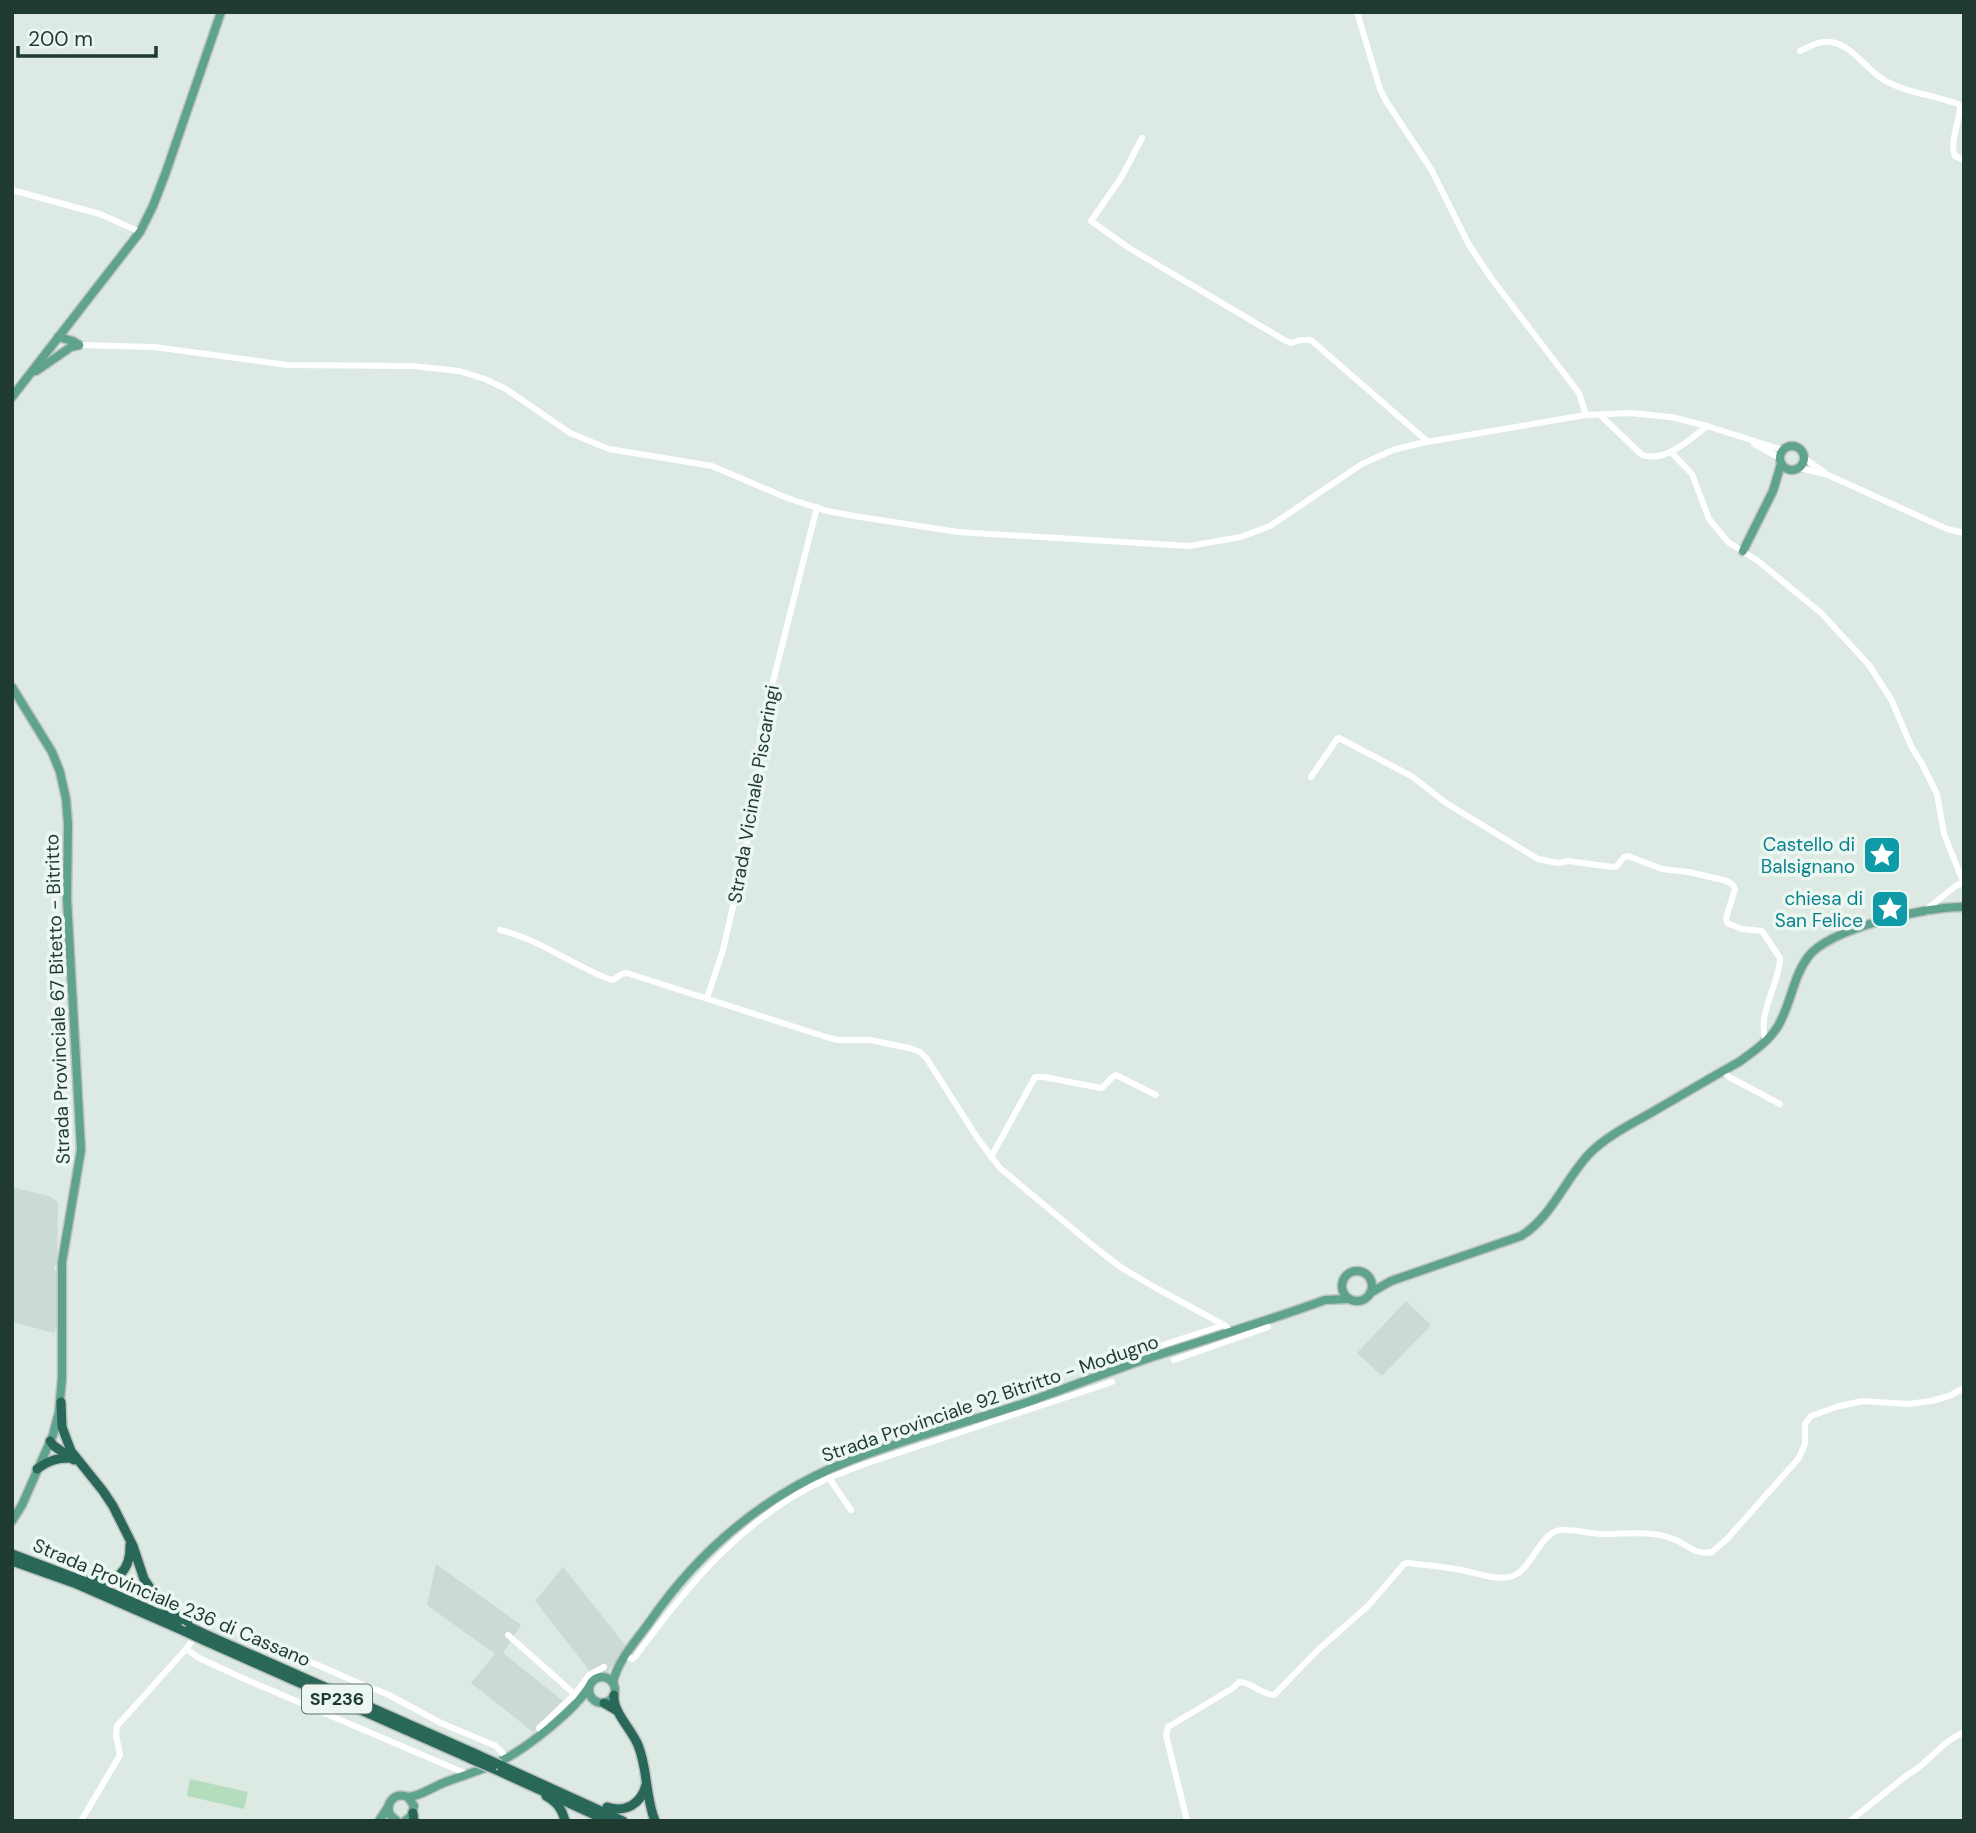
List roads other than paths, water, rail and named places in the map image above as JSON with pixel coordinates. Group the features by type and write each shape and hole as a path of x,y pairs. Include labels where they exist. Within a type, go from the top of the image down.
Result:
{"highway":[{"path":"61,1402 62,1427 73,1457"},
{"path":"50,1441 73,1457 103,1491 128,1536 152,1593 189,1628"},
{"path":"37,1469 59,1458 73,1457"},
{"path":"25,1558 106,1581 121,1573 128,1562 128,1536"},
{"name":"Strada Provinciale 236 di Cassano","path":"12,1554 94,1585 189,1628"},
{"name":"Strada Provinciale 236 di Cassano","path":"12,1561 206,1635 472,1756"},
{"name":"Strada Provinciale 236 di Cassano","path":"206,1635 472,1756 500,1764 624,1821"},
{"path":"614,1695 614,1706 638,1745 643,1760 650,1807 655,1821"},
{"path":"600,1702 616,1710"},
{"path":"500,1764 516,1783 558,1805 565,1821"},
{"name":"Strada Provinciale 236 di Cassano","path":"500,1764 608,1821"},
{"path":"541,1783 618,1810 628,1808 641,1798 647,1780"}],"main road":[{"path":"12,397 140,232 166,173 221,12"},
{"path":"71,322 69,329 74,344"},
{"path":"58,337 74,344"},
{"path":"26,380 74,344"},
{"path":"1743,551 1773,491 1790,470 1800,468 1804,458 1801,450 1795,446 1789,446 1781,457 1773,491"},
{"path":"1781,457 1790,470"},
{"name":"Strada Provinciale 67 Bitetto - Bitritto","path":"12,687 56,760 67,811 67,899 81,1150 62,1262 61,1402 50,1441 12,1521"},
{"path":"1325,1300 1358,1301 1391,1281 1521,1236 1547,1213 1580,1166 1611,1136 1723,1071 1766,1041 1779,1026 1802,968 1815,948 1850,930 1874,923 1964,907"},
{"path":"1325,1300 1342,1286 1348,1274 1356,1271 1365,1274 1371,1282 1370,1293"},
{"path":"1371,1282 1391,1281"},
{"path":"1342,1286 1349,1299"},
{"name":"Strada Provinciale 92 Bitritto - Modugno","path":"615,1671 695,1565 740,1524 784,1493 831,1469 892,1447 1029,1405 1210,1342 1228,1328 1325,1300"},
{"path":"576,1699 600,1702 614,1695 615,1671"},
{"path":"379,1821 395,1796 418,1796 467,1774 500,1764 541,1733 593,1680 615,1671"},
{"path":"605,1677 613,1683"},
{"path":"589,1687 590,1695 600,1702"},
{"path":"405,1821 414,1813 418,1796"},
{"path":"408,1797 414,1813"},
{"path":"388,1807 395,1820"},
{"path":"379,1821 395,1820"}],"street":[{"path":"1357,12 1386,101 1434,176 1469,245 1490,278 1570,381 1582,399 1586,415"},
{"path":"1800,51 1824,41 1836,43 1844,46 1887,82 1958,104 1960,113 1953,150 1955,156 1964,160"},
{"path":"1142,138 1121,178 1091,221 1129,248 1286,341 1291,343 1311,340 1428,442"},
{"path":"12,190 100,214 140,232"},
{"path":"74,344 154,347 287,365 412,366 459,371 506,389 570,433 610,449 712,466 787,498 854,516 958,532 1189,546 1243,536 1270,526 1362,464 1393,450 1586,415 1630,413 1707,426 1744,438 1781,457"},
{"path":"1600,415 1647,456 1671,452 1707,426"},
{"path":"1671,452 1692,474 1709,519 1728,542 1758,561 1821,613 1869,665 1891,699 1912,748 1922,762 1937,794 1944,834 1964,883 1957,884 1928,908 1927,912"},
{"path":"1804,458 1828,475"},
{"path":"1800,468 1828,475 1947,529 1964,533"},
{"name":"Strada Vicinale Piscaringi","path":"707,998 734,906 750,822 750,791 757,780 761,765 760,733 817,507"},
{"path":"1311,777 1339,738 1413,777 1446,803 1538,859 1613,867 1628,856 1662,869 1727,881 1735,889 1726,918 1727,923 1762,932 1780,958 1767,1005 1764,1034 1766,1041"},
{"path":"500,930 510,932 595,974 613,980 627,973 834,1039 877,1041 920,1052 993,1160 1097,1250 1122,1268 1228,1328"},
{"path":"1723,1071 1729,1077 1780,1104"},
{"path":"993,1160 1035,1077 1101,1088 1111,1077 1116,1076 1156,1095"},
{"path":"1174,1360 1210,1342 1268,1327"},
{"path":"1108,1363 1228,1328"},
{"path":"626,1656 632,1659 635,1657 684,1592 736,1540 790,1499 829,1478 862,1465 1029,1405 1112,1382"},
{"path":"1187,1821 1166,1735 1168,1727 1242,1681 1274,1695 1368,1605 1404,1564 1456,1569 1495,1577 1512,1576 1523,1569 1549,1535 1559,1530 1605,1534 1650,1533 1674,1539 1701,1553 1712,1552 1799,1458 1805,1444 1805,1424 1811,1416 1861,1401 1908,1404 1931,1401 1964,1388"},
{"path":"829,1478 851,1510"},
{"path":"81,1821 120,1755 117,1726 211,1618 387,1694 441,1723 496,1746 500,1764"},
{"path":"508,1635 524,1647 576,1699 589,1675 604,1667"},
{"path":"186,1649 240,1677 467,1774"},
{"path":"1850,1821 1916,1771 1947,1742 1964,1732"}],"place":[{"name":"Castello di Balsignano","path":"1882,855"},
{"name":"chiesa di San Felice","path":"1890,909"}]}
